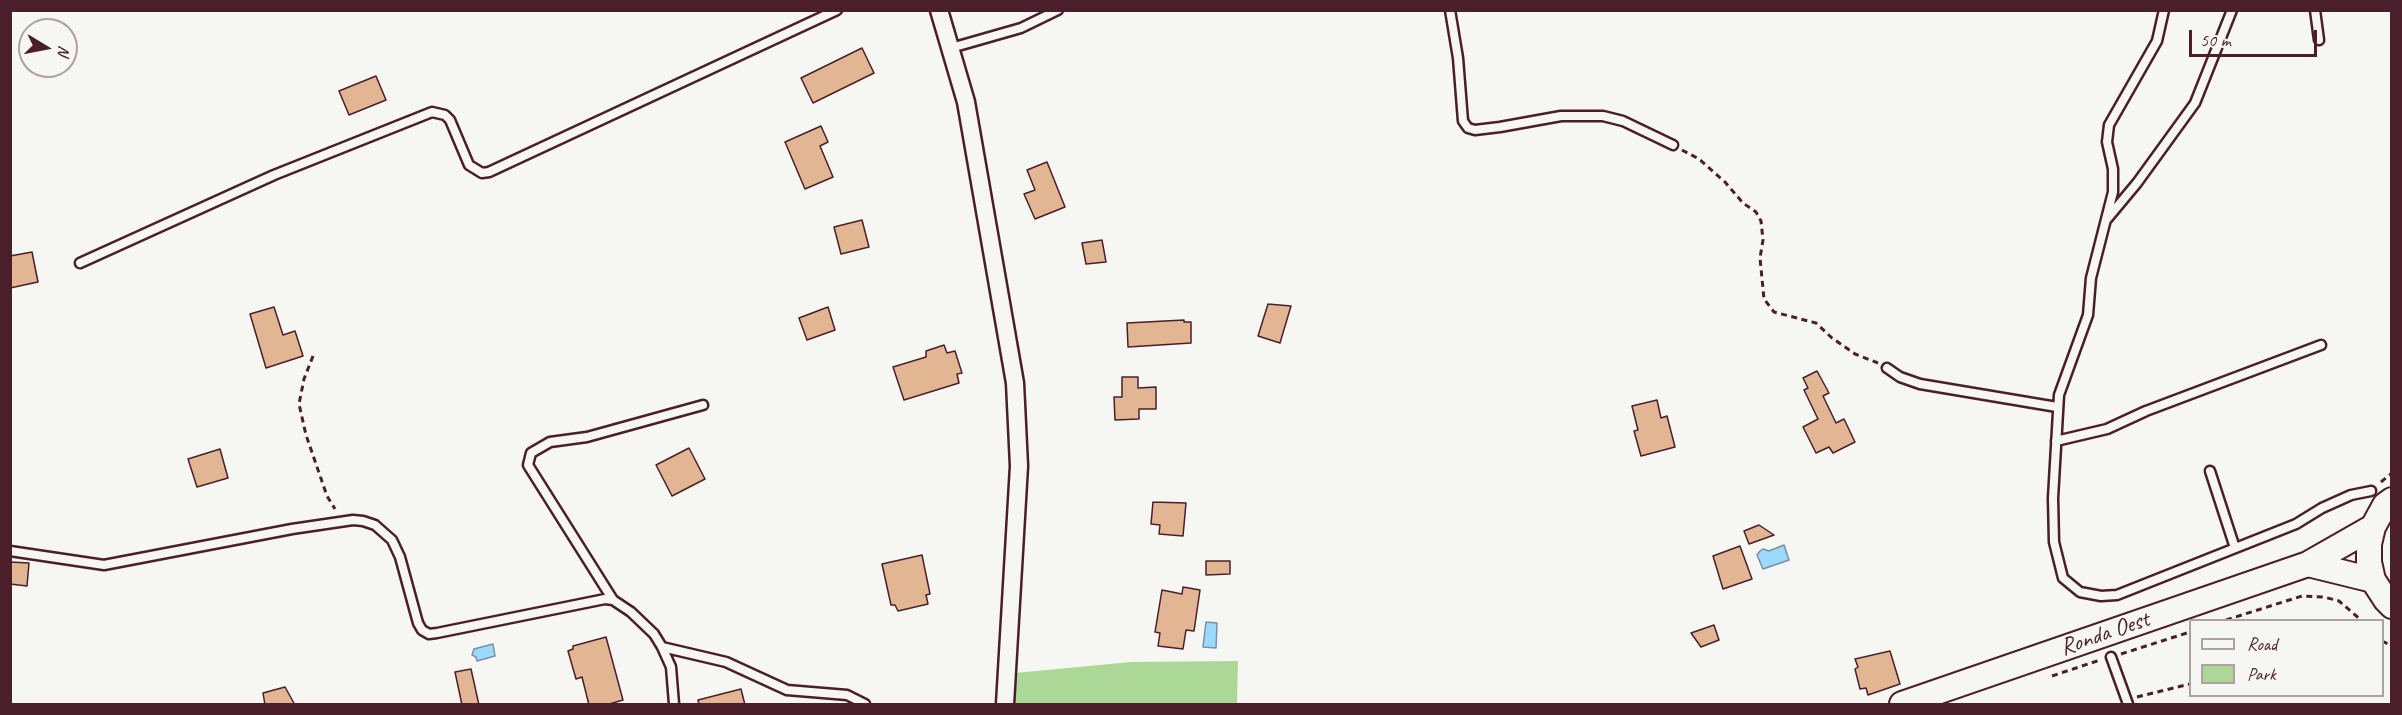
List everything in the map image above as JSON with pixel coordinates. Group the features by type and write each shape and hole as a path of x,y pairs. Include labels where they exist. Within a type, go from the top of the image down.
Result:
{"main road":[{"path":"2381,495 2385,505 2373,527 2369,544 2369,562 2373,580 2391,606"},
{"name":"Ronda Oest","path":"1902,705 2307,564 2373,527"},
{"path":"2307,564 2373,580"}],"street":[{"path":"939,10 966,102 1011,354 1018,417 1019,466 1005,705"}],"lane":[{"path":"80,263 274,176 432,112 445,115 450,120 469,165 482,173 489,172 837,10"},
{"path":"951,48 1021,28 1058,10"},
{"path":"1450,10 1458,58 1463,121 1468,128 1474,130 1500,127 1560,116 1603,116 1623,121 1672,145"},
{"path":"2164,10 2157,41 2109,125 2107,142 2113,169 2113,192 2091,278 2088,315 2063,380 2057,407 2053,498 2054,542 2063,578 2079,592 2101,596 2117,595 2296,524 2322,508 2342,500 2381,495"},
{"path":"2105,221 2137,183 2195,103 2232,10"},
{"path":"2315,10 2319,40"},
{"path":"2056,441 2107,429 2146,411 2321,345"},
{"path":"1887,368 1900,377 1920,384 2057,407"},
{"path":"674,705 671,667 662,647 654,634 631,612 613,600 528,465 531,453 550,442 588,437 703,405"},
{"path":"2210,471 2235,548"},
{"path":"10,551 104,565 341,522 363,521 375,525 392,540 400,557 418,623 422,630 429,634 605,599 613,600"},
{"path":"662,647 726,662 787,690 847,696 866,705"},
{"path":"2111,657 2127,702"}],"path":[{"path":"1672,145 1699,159 1725,182 1743,203 1756,212 1761,221 1763,240 1760,258 1764,299 1774,312 1816,323 1855,354 1887,368"},
{"path":"313,356 304,379 299,404 306,435 327,496 341,522"},
{"path":"2232,619 2301,596 2324,597 2339,601 2359,619"},
{"path":"2047,677 2189,632"},
{"path":"2127,702 2189,684"}],"green space":[{"path":"1238,661 1237,704 1013,704 1015,673 1131,662"}],"water":[{"path":"1784,545 1789,560 1763,569 1757,555 1760,551 1763,549 1769,551"},
{"path":"1206,622 1217,623 1216,648 1203,647"},
{"path":"493,644 495,656 477,661 472,655 474,649"}],"building":[{"path":"862,48 874,73 813,103 801,78"},
{"path":"376,76 386,100 349,115 339,91"},
{"path":"821,126 828,142 820,146 833,177 805,189 785,142"},
{"path":"1047,162 1065,207 1035,219 1024,194 1035,190 1027,170"},
{"path":"862,220 869,247 841,254 834,227"},
{"path":"1102,240 1106,262 1086,264 1082,243"},
{"path":"32,252 38,282 10,288 10,256"},
{"path":"1268,304 1291,306 1280,343 1258,336"},
{"path":"274,307 283,335 295,331 303,356 266,368 250,314"},
{"path":"828,307 835,330 807,340 799,318"},
{"path":"1184,320 1184,322 1191,322 1191,343 1128,347 1127,323"},
{"path":"944,345 947,353 955,351 962,373 957,374 959,383 904,400 893,367 926,357 926,351"},
{"path":"1817,371 1829,393 1823,396 1836,423 1844,419 1855,442 1833,453 1829,447 1816,453 1803,427 1818,419 1804,390 1808,388 1803,378"},
{"path":"1122,377 1138,377 1138,388 1156,387 1156,409 1139,409 1139,419 1115,420 1114,397 1122,397"},
{"path":"1657,400 1661,418 1667,416 1675,447 1641,456 1634,431 1638,430 1632,406"},
{"path":"689,448 705,479 672,496 656,465"},
{"path":"220,449 228,478 197,487 188,459"},
{"path":"1153,502 1186,503 1183,536 1159,534 1160,525 1151,524"},
{"path":"1759,525 1774,535 1749,544 1744,531"},
{"path":"1740,546 1752,579 1723,589 1713,556"},
{"path":"922,555 930,594 926,595 928,604 898,611 895,605 891,605 882,564"},
{"path":"1206,561 1230,561 1230,574 1206,575"},
{"path":"10,562 29,563 27,586 10,584"},
{"path":"1183,587 1200,590 1194,631 1186,630 1183,649 1158,646 1160,633 1155,632 1162,590 1182,594"},
{"path":"1714,625 1719,640 1701,647 1691,633"},
{"path":"606,637 623,700 606,705 589,705 582,677 576,679 568,651 573,649 573,646"},
{"path":"1890,651 1900,684 1868,695 1866,688 1860,689 1855,659"},
{"path":"471,669 479,705 462,705 455,672"},
{"path":"285,687 295,705 265,705 263,693"},
{"path":"741,689 745,705 699,705 698,700"}]}
